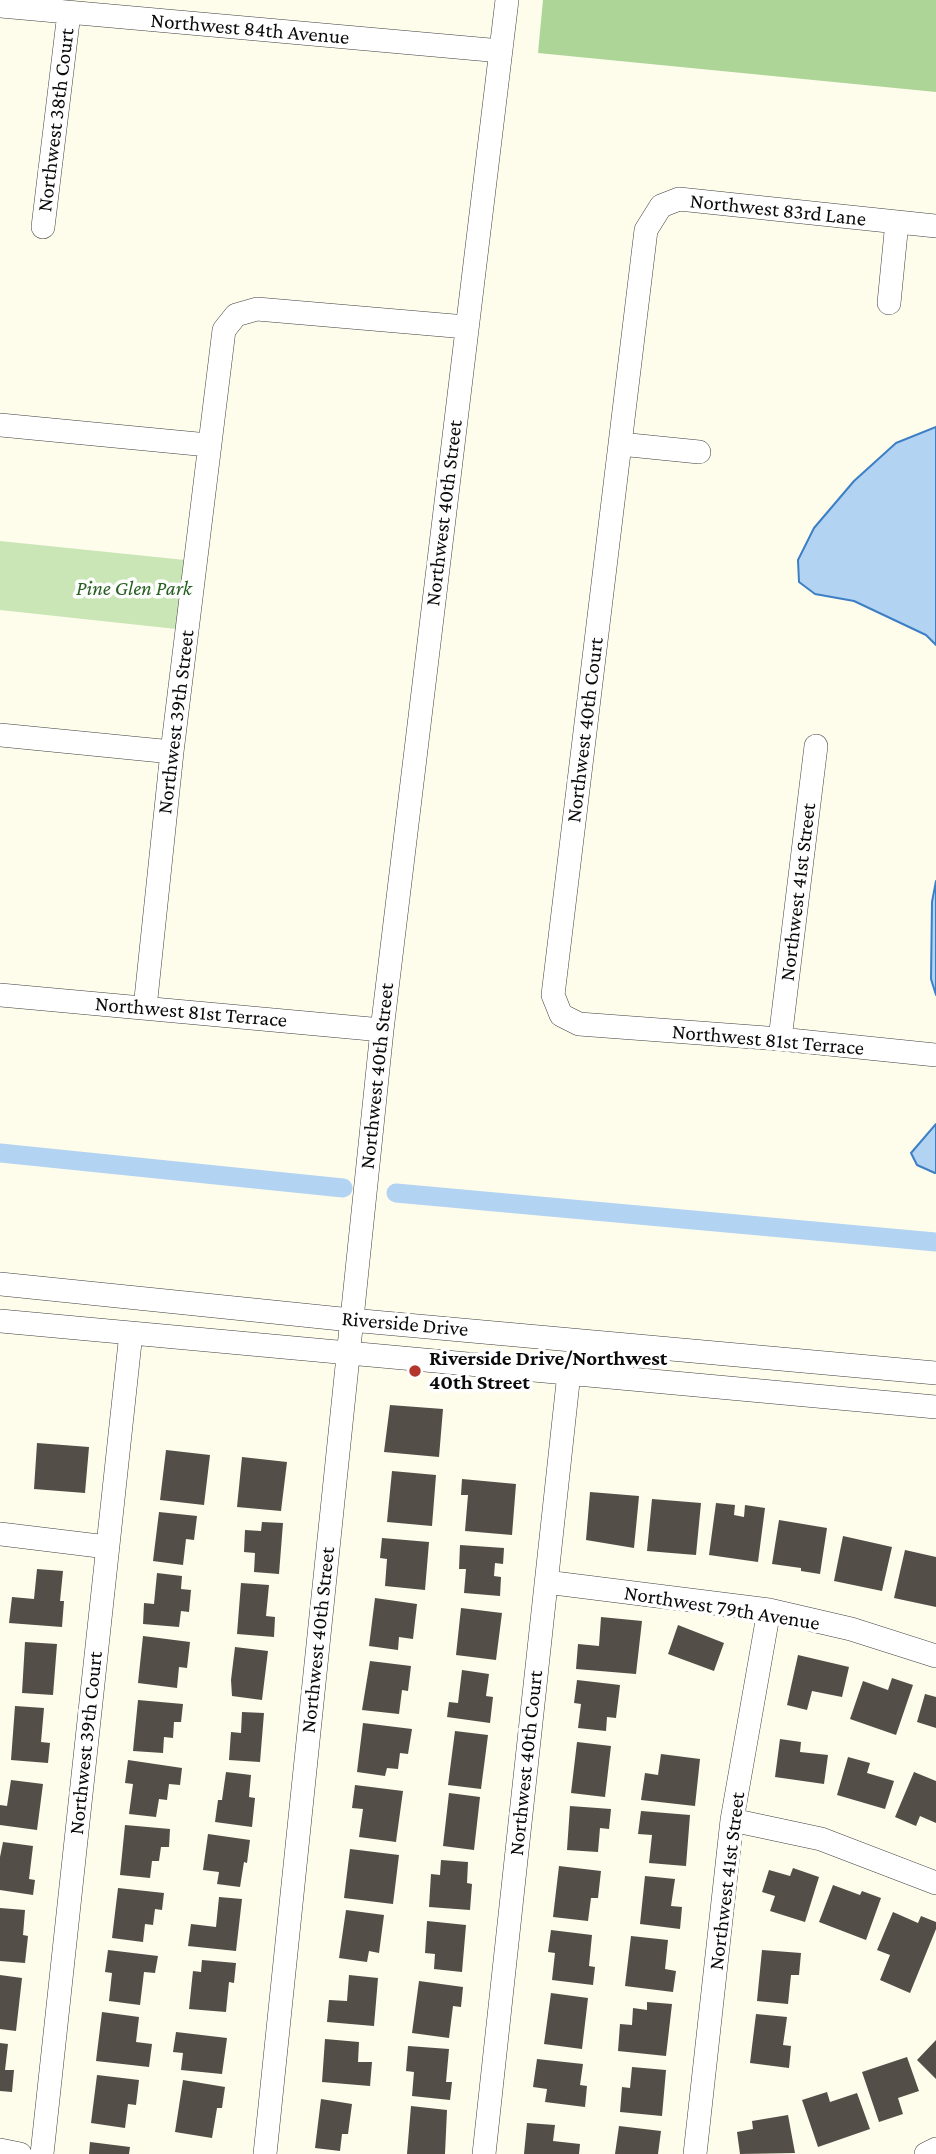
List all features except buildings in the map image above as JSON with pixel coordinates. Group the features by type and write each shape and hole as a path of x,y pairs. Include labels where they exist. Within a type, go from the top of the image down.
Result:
{"street":[{"name":"Northwest 40th Street","path":"265,2154 382,1030 507,0"},
{"name":"Northwest 84th Avenue","path":"0,6 501,51"},
{"name":"Northwest 38th Court","path":"43,227 69,13"},
{"name":"Northwest 83rd Lane","path":"661,206 679,199 936,226"},
{"name":"Northwest 40th Court","path":"561,1015 553,995 646,230 661,206"},
{"name":"Northwest 83rd Lane","path":"888,303 897,222"},
{"name":"Northwest 39th Street","path":"145,1008 172,752 224,330 236,314 257,309 466,327"},
{"path":"0,425 208,446"},
{"path":"620,444 699,452"},
{"path":"0,735 172,752"},
{"name":"Northwest 41st Street","path":"780,1039 816,746"},
{"name":"Northwest 81st Terrace","path":"0,995 382,1030"},
{"name":"Northwest 81st Terrace","path":"561,1015 579,1024 780,1039 936,1055"},
{"name":"Riverside Drive","path":"0,1284 351,1320 936,1373"},
{"name":"Riverside Drive","path":"0,1321 936,1407"},
{"name":"Northwest 39th Court","path":"42,2154 131,1333"},
{"name":"Northwest 40th Court","path":"484,2154 569,1373"},
{"path":"0,1534 107,1547"},
{"name":"Northwest 79th Avenue","path":"546,1583 769,1610 852,1629 936,1657"},
{"name":"Northwest 41st Street","path":"695,2154 732,1820 769,1610"},
{"path":"732,1820 821,1839 936,1883"},
{"path":"926,2154 936,2149"},
{"path":"0,2150 20,2154"}],"green space":[{"path":"543,0 936,0 936,92 538,53"},
{"name":"Pine Glen Park","path":"0,541 185,560 176,629 0,610"}],"water":[{"path":"936,427 936,645 926,635 854,601 815,594 799,582 798,560 814,528 854,481 896,443"},
{"path":"936,881 936,995 931,979 932,902"},
{"path":"936,1124 935,1173 917,1165 911,1153"}],"waterway":[{"path":"0,1153 343,1188"},
{"path":"396,1193 936,1242"}],"place":[{"name":"Riverside Drive/Northwest 40th Street","path":"415,1371"}]}
